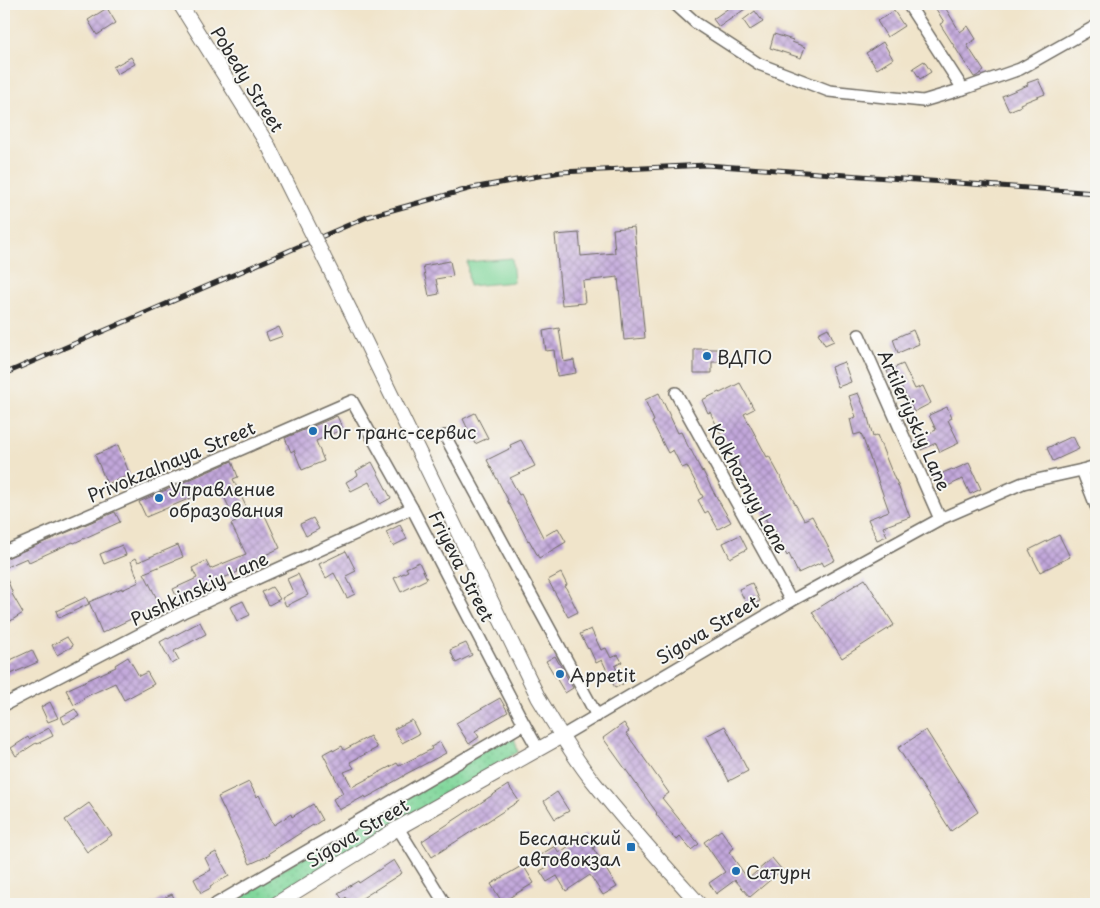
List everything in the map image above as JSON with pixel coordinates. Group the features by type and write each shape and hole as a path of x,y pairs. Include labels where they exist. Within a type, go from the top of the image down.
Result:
{"main road":[{"name":"Pobedy Street","path":"180,4 269,147 534,688 562,736 591,779 643,842 699,904"},
{"name":"Sigova Street","path":"276,904 398,828 562,736"}],"street":[{"path":"675,4 696,23 759,64 829,91 923,100 963,90 1020,69 1096,26"},
{"path":"908,4 963,90"},
{"name":"Artileriyskiy Lane","path":"859,335 940,518"},
{"name":"Kolkhoznyy Lane","path":"676,393 791,601"},
{"name":"Friyeva Street","path":"352,401 412,508 538,749"},
{"name":"Privokzalnaya Street","path":"4,552 352,401"},
{"path":"445,436 597,716"},
{"name":"Sigova Street","path":"562,736 791,601 940,518 1023,483 1096,466"},
{"path":"1082,470 1096,506"},
{"name":"Pushkinskiy Lane","path":"4,705 183,612 412,508"},
{"name":"Sigova Street","path":"216,904 524,724"},
{"path":"398,828 445,904"}],"green space":[{"path":"512,258 514,282 469,286 467,262"},
{"path":"513,733 518,752 268,904 224,904"}],"building":[{"path":"727,4 741,4 745,9 719,27 713,19 730,7"},
{"path":"943,4 960,32 968,26 976,39 967,45 984,71 975,77 940,24 944,22 936,9"},
{"path":"107,8 116,23 97,35 88,20"},
{"path":"755,11 763,22 750,30 743,20"},
{"path":"894,11 904,26 887,37 877,21"},
{"path":"774,34 793,40 792,42 805,47 801,58 770,48"},
{"path":"883,42 893,59 877,69 866,53"},
{"path":"131,57 135,64 117,74 113,67"},
{"path":"924,61 931,72 920,79 913,68"},
{"path":"1038,79 1045,94 1020,104 1021,106 1009,111 1002,96"},
{"path":"634,227 645,338 624,340 618,277 583,281 585,303 562,305 555,235 579,233 581,256 615,253 613,229"},
{"path":"450,261 453,276 436,279 439,294 429,296 423,266"},
{"path":"279,327 283,336 269,341 266,333"},
{"path":"559,328 564,362 574,360 576,373 557,376 554,350 546,351 543,331"},
{"path":"828,328 834,341 825,345 818,333"},
{"path":"913,330 919,344 898,353 893,339"},
{"name":"ВДПО","path":"694,349 720,349 721,362 712,362 712,373 694,373"},
{"path":"844,362 851,382 838,387 831,367"},
{"path":"903,364 915,389 923,386 931,403 914,412 900,384 894,387 887,371"},
{"path":"740,383 754,409 744,414 767,457 769,456 804,520 812,516 835,560 824,566 822,562 798,573 789,554 787,556 771,523 768,524 735,456 702,400"},
{"path":"659,393 678,433 681,432 731,522 718,529 708,511 705,513 698,500 703,497 687,466 682,468 673,450 668,453 652,422 654,421 645,400"},
{"path":"858,393 867,414 873,437 877,435 910,517 883,527 887,536 877,540 868,519 889,511 861,433 854,435 850,419 856,417 849,396"},
{"path":"947,407 952,418 948,420 959,443 940,452 936,443 921,450 916,439 936,430 929,415"},
{"path":"475,413 488,438 475,444 463,419"},
{"name":"Юг транс-сервис","path":"337,416 343,429 316,441 324,461 302,470 294,450 291,452 285,438"},
{"path":"1073,436 1079,449 1053,461 1047,448"},
{"path":"521,440 535,466 510,478 519,495 521,494 543,537 558,528 566,542 539,558 528,541 487,460 511,448 510,445"},
{"path":"118,445 130,475 107,484 95,455"},
{"path":"232,461 238,477 233,479 250,515 262,509 280,548 237,570 238,572 202,589 201,587 177,598 173,589 197,578 192,568 206,561 210,569 246,554 231,524 236,522 219,486 146,517 139,502"},
{"path":"372,462 391,498 380,504 369,482 351,491 346,482 358,475 356,471"},
{"path":"969,463 981,489 970,494 963,479 939,490 933,477"},
{"path":"115,512 120,522 29,562 27,558 4,568 4,559"},
{"path":"313,518 319,529 306,536 300,524"},
{"path":"400,525 407,539 393,546 386,532"},
{"path":"740,535 747,549 730,558 723,543"},
{"path":"1059,535 1070,557 1040,572 1029,550"},
{"path":"122,545 126,555 104,564 100,554"},
{"path":"178,545 183,557 144,573 160,605 102,633 89,602 139,582 131,561 136,558 138,562"},
{"path":"346,551 356,571 346,576 355,594 347,598 334,573 326,578 319,564"},
{"path":"419,562 427,579 401,592 394,578 408,571 406,568"},
{"path":"4,572 12,594 23,613 9,622 4,613"},
{"path":"561,573 567,585 565,586 578,612 568,617 548,580"},
{"path":"298,574 308,595 286,606 282,598 293,592 287,579"},
{"path":"865,579 894,625 842,658 812,612"},
{"path":"752,583 760,601 748,607 739,589"},
{"path":"272,587 280,599 269,605 262,592"},
{"path":"86,597 89,604 59,618 56,611"},
{"path":"243,601 250,615 237,621 230,607"},
{"path":"200,622 206,634 174,651 179,660 172,664 160,642"},
{"path":"591,629 601,650 606,648 611,658 618,655 622,662 615,666 623,684 615,688 602,660 596,663 580,634"},
{"path":"67,637 73,646 57,655 52,645"},
{"path":"466,643 472,655 456,663 450,650"},
{"path":"32,650 38,662 4,677 4,663"},
{"name":"Appetit","path":"555,656 573,688 565,693 546,661"},
{"path":"128,657 139,676 147,672 154,684 124,700 115,683 83,698 74,705 66,690 116,667 115,665"},
{"path":"500,698 508,712 475,731 479,737 469,744 456,723"},
{"path":"50,702 58,718 48,722 41,707"},
{"path":"75,709 79,716 64,724 61,717"},
{"path":"412,720 419,734 402,743 394,729"},
{"path":"624,723 629,731 626,733 669,793 662,798 699,844 691,850 680,836 676,840 603,738"},
{"path":"725,726 748,771 729,781 706,736"},
{"path":"49,728 53,736 36,743 16,756 11,748 28,737 29,739"},
{"path":"926,730 978,812 951,831 898,748"},
{"path":"370,736 377,748 350,762 354,768 344,772 352,787 397,763 399,766 432,749 431,747 440,742 446,753 366,798 365,796 339,810 333,799 343,793 323,754 342,746 344,750"},
{"path":"249,782 257,797 259,795 274,825 291,814 292,817 313,804 322,820 269,853 270,855 250,864 218,797"},
{"path":"508,785 519,801 432,857 422,841"},
{"path":"557,792 569,811 555,819 544,801"},
{"path":"89,803 112,835 87,852 65,820"},
{"path":"721,830 734,848 729,852 748,879 772,858 782,870 750,897 735,880 716,894 709,883 725,872 704,842"},
{"path":"586,834 617,887 603,895 590,875 566,891 557,876 547,882 540,871 547,867 540,855 555,846 559,853"},
{"path":"216,852 229,876 201,893 194,879 211,870 205,858"},
{"path":"394,860 402,873 353,904 350,904 346,897 343,900 338,893 358,881 359,883"},
{"path":"523,865 534,883 502,902 491,884"},
{"path":"172,894 177,904 151,904"}],"railway":[{"path":"4,374 367,217 472,188 561,172 706,165 1096,193"}],"place":[{"name":"ВДПО","path":"707,356"},
{"name":"Юг транс-сервис","path":"313,431"},
{"name":"Управление образования","path":"159,498"},
{"name":"Appetit","path":"560,674"},
{"name":"Бесланский автовокзал","path":"631,847"},
{"name":"Сатурн","path":"736,871"}]}
